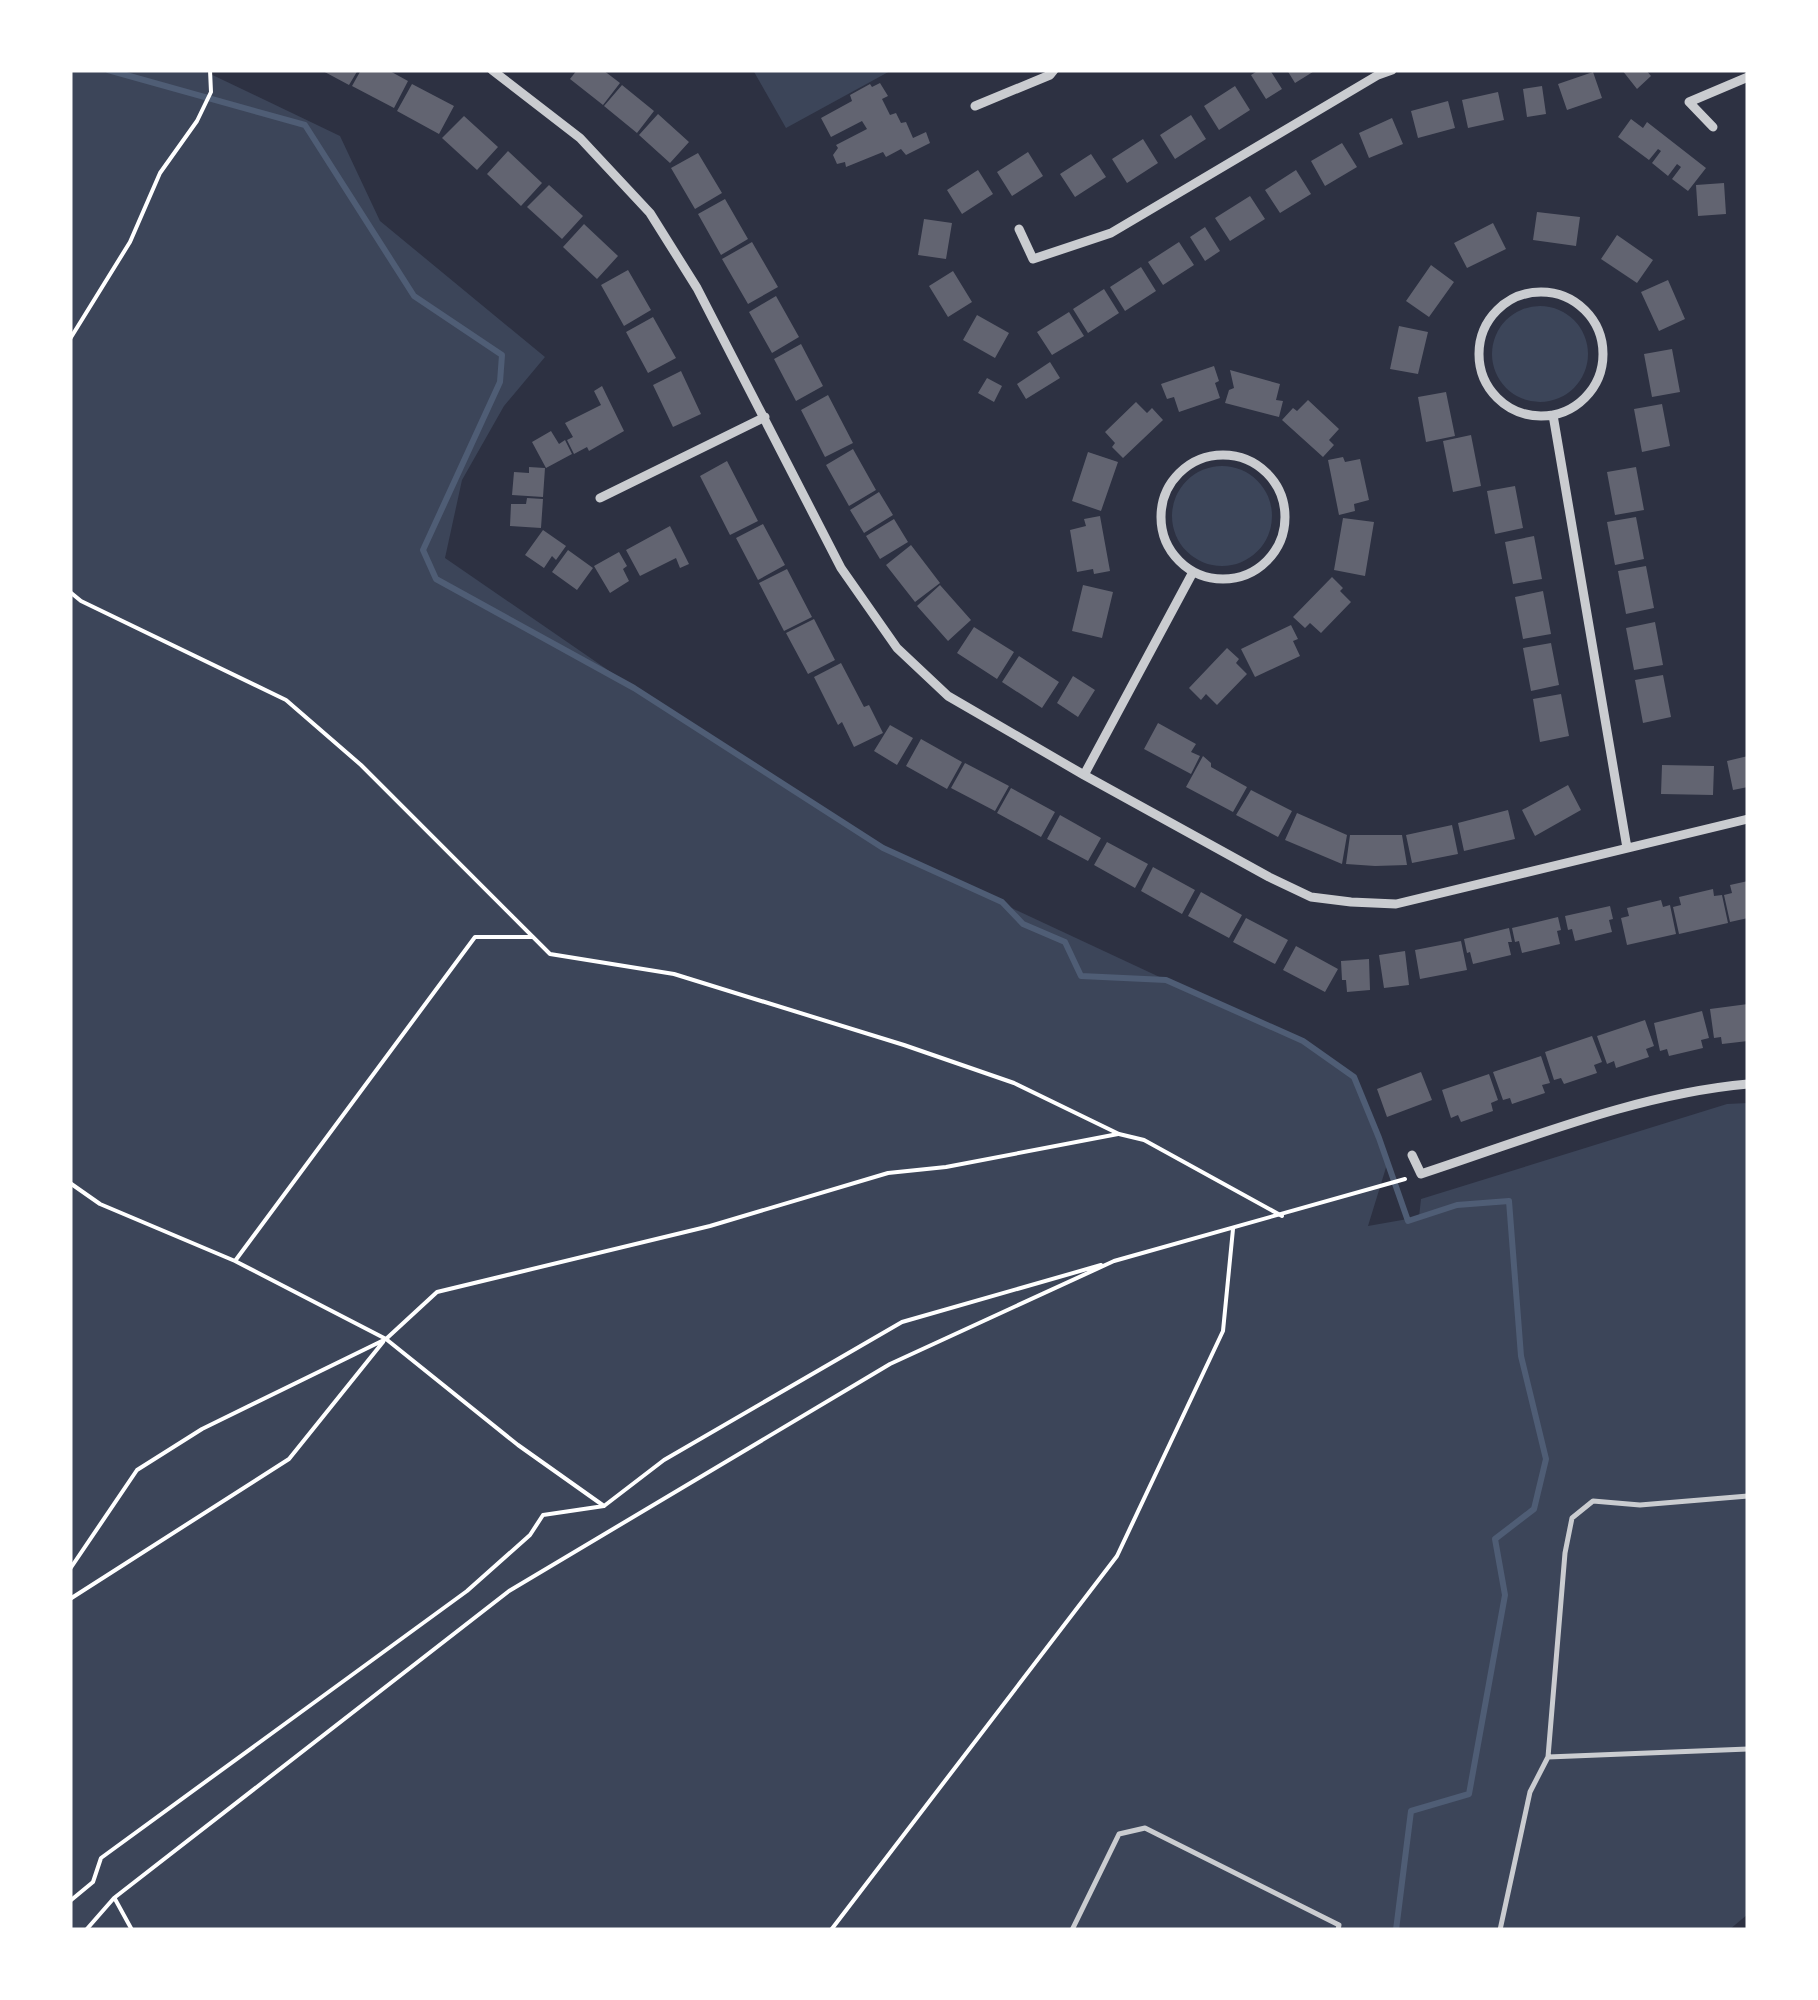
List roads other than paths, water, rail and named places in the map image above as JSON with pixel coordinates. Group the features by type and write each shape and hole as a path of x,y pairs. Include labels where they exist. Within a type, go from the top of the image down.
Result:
{"street":[{"path":"492,70 580,138 650,213 697,288 841,568 897,648 948,696 1268,877 1324,898 1396,904 1748,819"},
{"path":"975,106 1054,70"},
{"path":"1019,229 1032,259 1111,233 1378,74 1392,70"},
{"path":"1713,127 1689,102 1748,77"},
{"path":"1537,292 1553,293 1580,306 1591,317 1603,346 1603,362 1591,391 1581,402 1552,415 1537,416 1507,406 1486,384 1480,370 1480,338 1486,324 1508,302 1537,292"},
{"path":"1552,415 1627,848"},
{"path":"600,498 765,417"},
{"path":"1221,455 1251,462 1264,470 1281,496 1285,511 1280,541 1272,555 1248,574 1218,579 1194,572 1177,558 1162,531 1161,516 1170,486 1191,464 1206,458 1221,455"},
{"path":"1084,775 1194,572"},
{"path":"1412,1155 1422,1174 1612,1111 1714,1087 1748,1084"}],"lane":[{"path":"1500,1930 1530,1792 1548,1757 1564,1553 1572,1518 1592,1501 1640,1505 1748,1496"},
{"path":"1548,1757 1748,1748"},
{"path":"1072,1930 1120,1834 1145,1828 1339,1924 1338,1930"}],"waterway":[{"path":"108,70 305,125 414,296 502,355 500,382 423,550 436,579 634,688 883,848 1002,902 1023,924 1065,942 1081,976 1166,980 1303,1041 1354,1077 1408,1221 1457,1205 1509,1201 1521,1356 1546,1459 1534,1509 1495,1539 1505,1595 1469,1794 1411,1811 1396,1930"}]}
